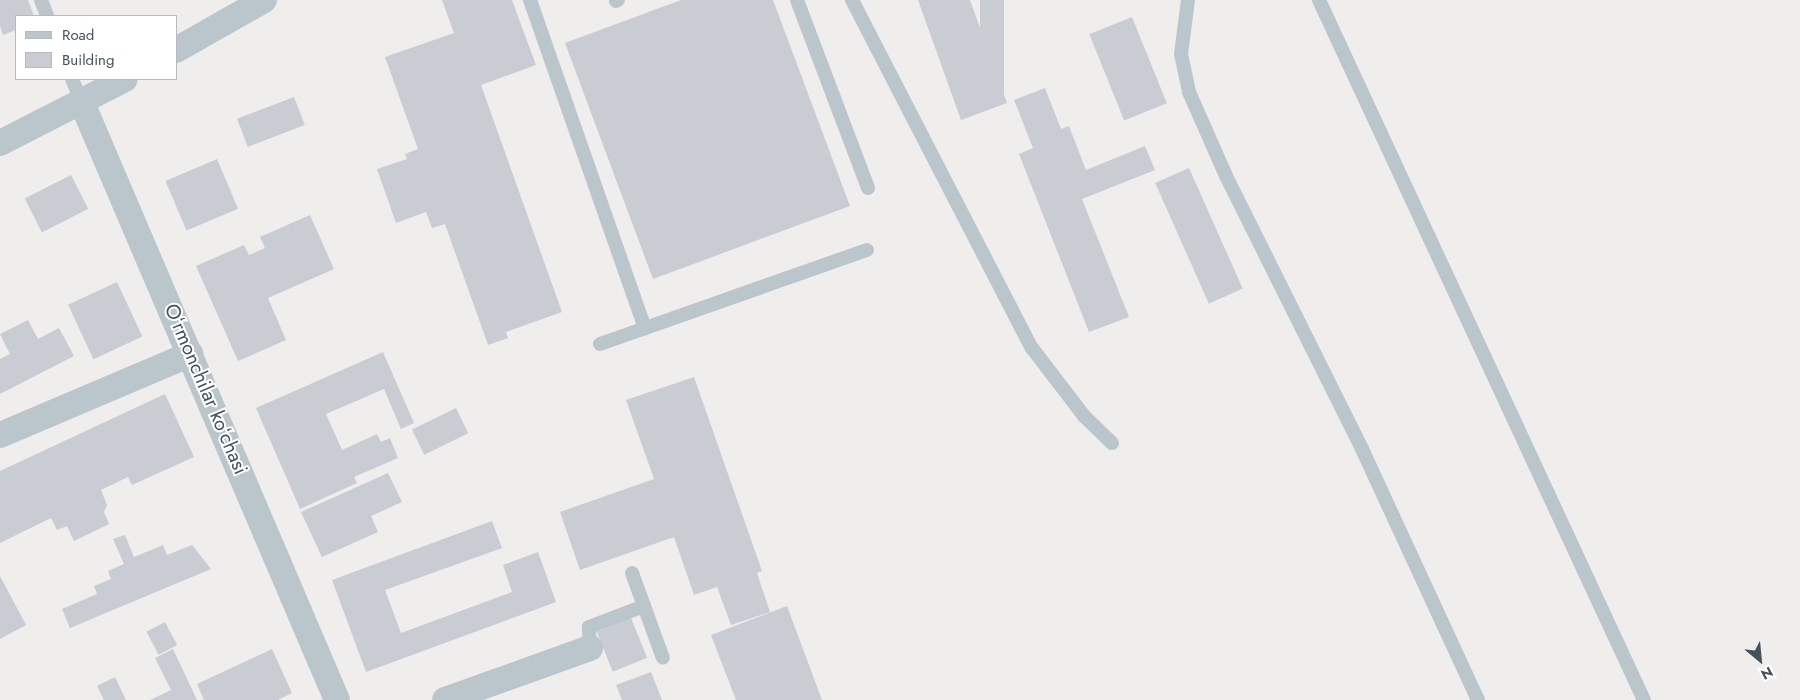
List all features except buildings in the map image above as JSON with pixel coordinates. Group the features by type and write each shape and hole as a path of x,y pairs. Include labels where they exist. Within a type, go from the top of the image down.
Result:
{"street":[{"path":"178,49 264,0"},
{"path":"0,144 123,80"},
{"name":"Oʻrmonchilar koʻchasi","path":"82,103 191,354 337,700"},
{"path":"0,435 191,354"},
{"path":"445,700 590,648"}],"lane":[{"path":"40,0 47,15"},
{"path":"530,0 645,328"},
{"path":"797,0 868,188"},
{"path":"852,0 1032,348 1084,416 1112,443"},
{"path":"1188,0 1182,54 1189,92 1226,176 1362,449 1478,700"},
{"path":"1319,0 1644,700"},
{"name":"Oʻrmonchilar koʻchasi","path":"72,80 82,103"},
{"path":"600,344 867,250"},
{"path":"632,573 663,658"},
{"path":"590,648 589,627 644,606"}]}
